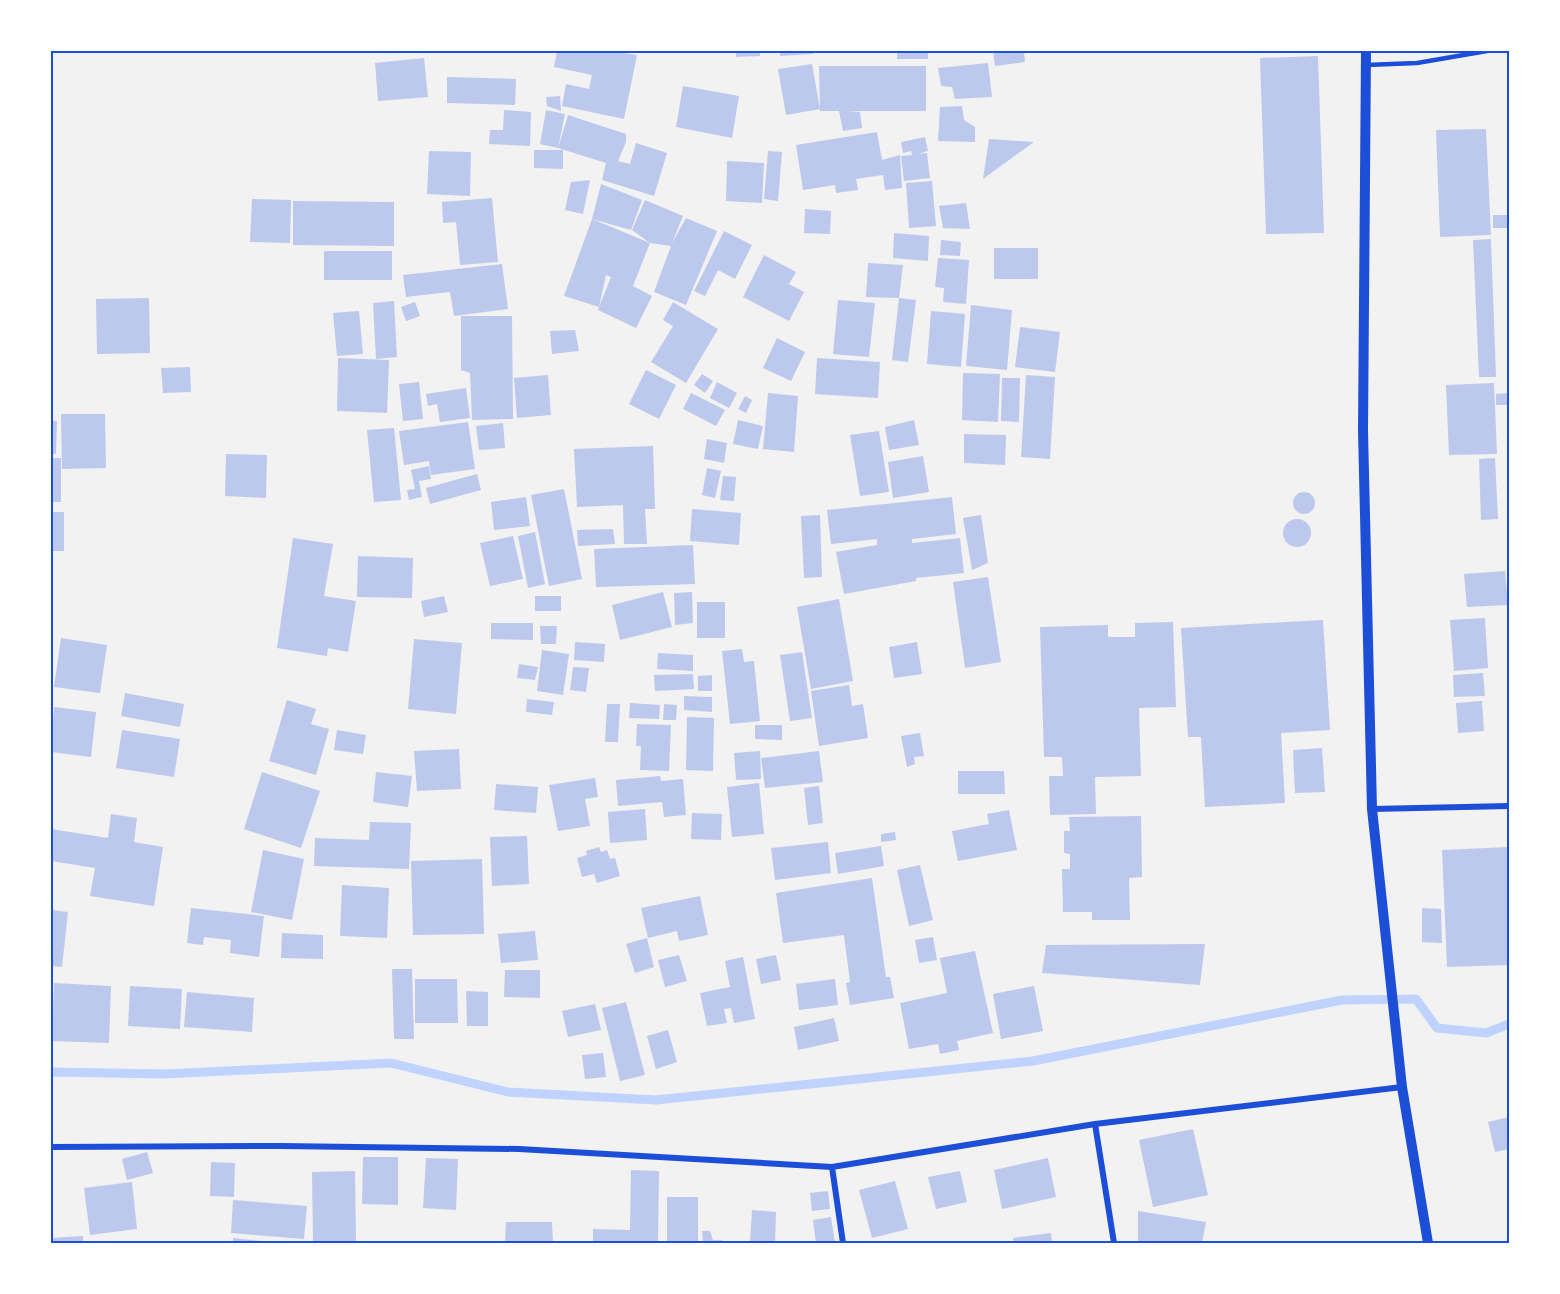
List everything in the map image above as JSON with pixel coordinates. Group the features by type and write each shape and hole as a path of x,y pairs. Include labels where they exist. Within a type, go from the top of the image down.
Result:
{"street":[{"path":"1366,51 1363,431 1372,809 1402,1087 1428,1243"},
{"path":"1372,809 1509,806"},
{"path":"51,1147 280,1146 519,1149 832,1167 1095,1124 1402,1087"},
{"path":"1095,1124 1114,1243"},
{"path":"832,1167 843,1243"}],"lane":[{"path":"1366,65 1417,63 1487,51"}],"building":[{"path":"557,51 609,51 637,55 624,119 562,106 566,84 589,89 592,75 554,67"},
{"path":"736,51 760,51 760,56 736,57"},
{"path":"780,51 813,51 813,54 780,56"},
{"path":"897,51 928,51 928,59 897,59"},
{"path":"993,51 1024,51 1025,62 995,66"},
{"path":"1318,56 1324,233 1266,234 1260,58"},
{"path":"424,58 428,97 378,101 375,63"},
{"path":"988,63 992,97 955,99 952,87 941,86 938,68"},
{"path":"812,64 820,109 786,115 778,69"},
{"path":"819,66 926,66 926,111 848,111 860,112 862,128 843,131 839,111 820,111"},
{"path":"447,77 516,79 515,105 447,103"},
{"path":"683,86 739,96 732,138 676,127"},
{"path":"560,96 561,111 547,106 546,97"},
{"path":"962,106 964,120 975,127 975,142 938,141 940,107"},
{"path":"504,110 531,112 530,146 489,144 490,130 503,130"},
{"path":"546,110 565,114 558,148 540,144"},
{"path":"568,115 626,134 626,142 618,161 630,164 636,143 667,153 654,196 602,180 606,163 558,148"},
{"path":"1486,129 1491,235 1440,237 1436,130"},
{"path":"877,132 882,160 900,155 902,188 885,190 883,175 856,179 858,190 836,193 835,185 803,190 796,145"},
{"path":"925,137 928,151 918,154 927,153 930,178 904,181 901,156 912,155 911,151 903,153 901,142"},
{"path":"989,139 1034,142 983,179"},
{"path":"534,150 563,150 563,169 534,168"},
{"path":"429,151 471,152 470,196 427,194"},
{"path":"768,151 782,152 778,201 764,199"},
{"path":"727,161 764,163 762,203 726,201"},
{"path":"590,180 583,214 565,210 571,182"},
{"path":"932,181 936,226 909,228 906,183"},
{"path":"601,184 642,200 631,230 592,219"},
{"path":"492,198 498,262 460,265 456,222 443,223 442,202"},
{"path":"252,199 291,200 290,243 250,242"},
{"path":"645,200 683,216 672,243 686,218 717,231 686,305 654,292 671,246 650,243 632,230"},
{"path":"293,201 394,202 394,246 293,245"},
{"path":"966,203 970,229 943,228 939,206"},
{"path":"805,209 831,211 830,234 804,233"},
{"path":"1493,215 1509,215 1509,228 1493,228"},
{"path":"592,219 650,243 633,286 652,296 636,328 598,310 599,307 564,296","holes":["606,275 611,277 599,307"]},
{"path":"724,231 752,245 735,279 718,270 705,296 694,291"},
{"path":"894,233 929,236 928,261 893,258"},
{"path":"1491,239 1496,377 1479,377 1473,240"},
{"path":"941,240 961,242 960,256 940,255"},
{"path":"994,248 1038,248 1038,279 994,279"},
{"path":"324,251 392,251 392,280 324,280"},
{"path":"764,255 796,272 789,284 804,292 789,321 743,297"},
{"path":"938,258 969,260 966,304 943,302 944,288 935,287"},
{"path":"868,263 903,265 899,298 866,297"},
{"path":"502,264 508,309 454,316 450,292 406,297 403,275"},
{"path":"149,298 150,353 97,354 96,299"},
{"path":"899,298 916,300 908,362 892,360"},
{"path":"838,300 875,303 869,357 833,354"},
{"path":"394,301 397,357 376,359 373,303"},
{"path":"415,302 420,316 406,321 401,307"},
{"path":"673,302 718,329 686,383 651,362 673,326 663,320"},
{"path":"971,305 1012,310 1007,370 966,366"},
{"path":"359,311 363,354 337,356 333,313"},
{"path":"931,311 965,314 961,367 927,364"},
{"path":"461,316 512,316 513,419 472,420 470,373 461,370"},
{"path":"1020,327 1060,332 1055,372 1015,367"},
{"path":"575,330 579,351 552,354 550,331"},
{"path":"777,338 805,352 791,381 763,368"},
{"path":"338,358 389,360 387,413 337,411"},
{"path":"817,358 880,362 878,398 815,394"},
{"path":"190,367 191,392 163,393 161,368"},
{"path":"646,370 676,385 659,419 629,404"},
{"path":"963,373 1000,374 998,422 962,420"},
{"path":"702,374 713,381 705,393 694,385"},
{"path":"548,375 551,415 517,418 514,378"},
{"path":"1026,375 1055,377 1050,459 1021,457"},
{"path":"1002,378 1020,378 1019,422 1001,421"},
{"path":"419,382 423,419 403,421 399,384"},
{"path":"717,382 737,393 729,408 710,398"},
{"path":"1494,383 1497,454 1449,455 1446,385"},
{"path":"466,388 470,418 440,422 437,404 428,406 426,394"},
{"path":"691,393 725,410 716,426 683,409"},
{"path":"768,393 798,396 794,452 763,449"},
{"path":"1509,393 1509,405 1496,405 1496,394"},
{"path":"745,396 752,400 746,413 738,409"},
{"path":"61,414 105,414 106,468 62,469"},
{"path":"738,420 763,426 758,449 733,444"},
{"path":"914,420 919,445 889,450 885,427"},
{"path":"51,421 57,421 56,454 51,454"},
{"path":"468,422 475,469 431,475 429,461 404,465 399,431"},
{"path":"503,423 505,448 479,450 476,426"},
{"path":"394,428 401,500 374,502 367,430"},
{"path":"879,431 889,492 860,496 850,435"},
{"path":"964,434 1006,435 1005,465 964,463"},
{"path":"707,439 727,443 724,463 704,459"},
{"path":"653,446 655,509 645,509 647,544 624,544 623,505 577,507 574,449"},
{"path":"226,454 267,455 266,498 225,496"},
{"path":"923,456 929,492 893,498 888,462"},
{"path":"51,458 61,458 61,502 51,502"},
{"path":"1495,458 1498,519 1481,520 1479,459"},
{"path":"429,466 431,479 419,481 422,497 409,500 407,490 415,489 411,470"},
{"path":"707,468 721,471 715,498 702,495"},
{"path":"477,474 481,490 430,504 426,488"},
{"path":"723,476 736,477 734,501 720,500"},
{"path":"564,489 582,579 549,586 531,495"},
{"path":"1304,492 1312,495 1315,503 1312,511 1304,514 1296,511 1293,503 1296,495"},
{"path":"526,497 530,526 494,530 491,502"},
{"path":"952,497 956,534 912,539 912,543 960,538 964,573 916,578 916,581 844,594 836,552 877,545 877,539 831,544 827,510"},
{"path":"692,509 741,513 739,545 690,541"},
{"path":"51,512 64,512 64,551 51,551"},
{"path":"820,515 822,577 804,578 801,516"},
{"path":"981,515 988,563 972,570 963,518"},
{"path":"1297,519 1307,523 1311,533 1307,543 1297,547 1287,543 1283,533 1287,523"},
{"path":"613,529 615,544 578,546 577,530"},
{"path":"535,532 545,584 528,588 518,536"},
{"path":"513,536 523,579 490,586 480,543"},
{"path":"293,538 333,544 324,596 356,601 348,652 328,648 327,656 277,648"},
{"path":"693,545 695,584 596,587 594,549"},
{"path":"358,556 413,558 412,598 357,597"},
{"path":"1505,571 1508,605 1467,607 1464,574"},
{"path":"988,577 1001,662 965,668 953,582"},
{"path":"663,592 672,627 620,640 612,605"},
{"path":"692,592 693,623 675,625 674,593"},
{"path":"444,596 448,612 424,617 421,601"},
{"path":"535,596 561,596 561,611 535,611"},
{"path":"839,599 853,681 811,689 797,607"},
{"path":"697,602 725,602 725,638 697,638"},
{"path":"1485,618 1488,668 1454,671 1450,620"},
{"path":"1323,620 1330,730 1281,733 1285,803 1205,807 1201,737 1188,737 1181,628"},
{"path":"1173,622 1176,707 1139,708 1141,776 1095,777 1096,814 1050,815 1049,776 1063,776 1062,757 1044,757 1040,627 1108,625 1108,637 1135,637 1135,623"},
{"path":"491,623 533,623 533,640 491,639"},
{"path":"540,626 557,626 556,644 541,644"},
{"path":"61,638 107,645 100,693 54,687"},
{"path":"414,639 462,643 456,714 408,709"},
{"path":"575,642 605,644 604,662 574,660"},
{"path":"917,642 922,674 894,678 889,647"},
{"path":"742,649 744,662 754,661 760,721 730,724 722,651"},
{"path":"542,650 569,654 563,695 537,691"},
{"path":"802,652 812,718 790,721 780,655"},
{"path":"658,653 693,655 693,671 657,669"},
{"path":"519,664 538,667 535,680 517,678"},
{"path":"573,667 589,668 586,692 570,690"},
{"path":"1483,673 1485,696 1454,697 1453,675"},
{"path":"693,674 694,689 655,691 654,675"},
{"path":"712,675 712,691 698,691 698,676"},
{"path":"849,685 852,706 863,704 868,738 819,746 811,691"},
{"path":"125,693 184,704 180,727 121,716"},
{"path":"684,696 712,697 712,712 684,710"},
{"path":"527,699 554,702 552,715 526,712"},
{"path":"287,700 316,709 311,724 329,729 316,775 269,761"},
{"path":"1482,701 1484,731 1458,733 1456,703"},
{"path":"630,703 660,705 659,719 629,718"},
{"path":"607,704 620,704 618,742 605,742"},
{"path":"664,704 677,705 676,720 663,720"},
{"path":"54,707 96,712 91,757 51,752"},
{"path":"687,717 714,718 713,771 686,770"},
{"path":"637,724 671,725 669,771 640,770 641,746 636,746"},
{"path":"755,725 782,725 782,740 755,739"},
{"path":"122,730 180,739 174,777 116,768"},
{"path":"337,730 366,735 363,754 334,750"},
{"path":"920,733 924,756 914,757 915,764 907,767 901,736"},
{"path":"1322,748 1325,792 1295,793 1293,750"},
{"path":"459,749 461,789 417,791 414,751"},
{"path":"760,751 761,779 736,780 734,753"},
{"path":"819,751 823,782 765,788 761,758"},
{"path":"958,771 1004,771 1005,794 958,794"},
{"path":"262,772 320,791 301,848 244,829"},
{"path":"376,772 412,776 408,807 373,802"},
{"path":"660,776 661,781 683,779 686,815 664,817 662,802 618,806 616,780"},
{"path":"595,778 598,797 585,799 590,826 558,831 549,785"},
{"path":"759,783 764,834 732,837 727,787"},
{"path":"496,784 538,787 536,813 494,810"},
{"path":"819,786 823,823 808,825 804,788"},
{"path":"645,809 647,840 610,843 608,812"},
{"path":"1009,810 1017,850 958,861 952,831 989,824 987,814"},
{"path":"692,813 722,814 721,840 691,839"},
{"path":"111,814 137,818 134,842 163,847 154,906 90,896 95,868 51,861 51,829 108,838"},
{"path":"1141,816 1142,877 1129,878 1130,920 1092,920 1092,912 1063,912 1062,869 1070,869 1070,854 1064,853 1064,831 1070,831 1069,817"},
{"path":"370,822 411,823 409,869 314,866 315,838 369,840"},
{"path":"895,832 896,840 881,842 881,834"},
{"path":"527,836 529,884 492,886 490,837"},
{"path":"828,842 831,873 775,880 771,848"},
{"path":"881,846 884,866 838,874 835,853"},
{"path":"599,847 601,852 607,850 610,859 615,858 620,876 597,883 594,874 582,877 577,858 587,855 586,851"},
{"path":"1509,847 1509,965 1447,967 1442,850"},
{"path":"263,850 304,859 292,920 251,912"},
{"path":"482,859 484,934 413,935 411,861"},
{"path":"920,865 933,920 909,926 897,870"},
{"path":"872,878 886,977 890,977 894,998 850,1005 846,983 850,982 844,935 783,943 776,893"},
{"path":"342,885 389,888 387,938 340,936"},
{"path":"700,896 708,935 679,941 677,931 648,938 641,908"},
{"path":"191,908 264,916 259,957 230,953 231,940 204,937 203,945 187,943"},
{"path":"1422,908 1441,909 1442,943 1422,942"},
{"path":"51,910 68,912 62,967 51,966"},
{"path":"535,931 538,960 501,963 498,934"},
{"path":"282,933 323,935 323,959 281,958"},
{"path":"933,937 937,960 919,963 915,940"},
{"path":"647,938 654,967 635,973 626,944"},
{"path":"1205,944 1200,985 1042,973 1046,945"},
{"path":"975,951 993,1033 957,1041 959,1050 940,1054 938,1044 909,1049 900,1003 947,993 940,958"},
{"path":"679,955 687,981 665,987 658,960"},
{"path":"776,955 781,980 761,984 756,959"},
{"path":"743,957 755,1019 734,1023 731,1008 724,1009 727,1023 707,1026 700,993 730,987 725,961"},
{"path":"392,969 412,969 414,1039 394,1039"},
{"path":"505,970 540,970 540,998 504,997"},
{"path":"415,979 457,979 458,1023 415,1023"},
{"path":"835,979 838,1005 799,1010 796,984"},
{"path":"54,983 111,986 109,1043 52,1041"},
{"path":"130,986 182,989 180,1029 128,1026"},
{"path":"1034,986 1043,1031 1001,1039 993,994"},
{"path":"466,991 488,992 488,1026 467,1026"},
{"path":"187,992 254,998 252,1032 184,1027"},
{"path":"626,1002 645,1075 620,1081 602,1008"},
{"path":"595,1004 601,1030 568,1037 562,1011"},
{"path":"834,1018 839,1041 798,1050 794,1027"},
{"path":"668,1030 677,1062 656,1069 647,1036"},
{"path":"603,1053 606,1077 585,1079 582,1055"},
{"path":"1509,1117 1509,1149 1495,1152 1488,1122"},
{"path":"1193,1129 1208,1195 1153,1207 1139,1140"},
{"path":"147,1152 153,1173 127,1180 122,1159"},
{"path":"363,1157 398,1157 398,1205 362,1204"},
{"path":"426,1158 458,1159 456,1210 423,1208"},
{"path":"1048,1158 1056,1197 1002,1209 994,1170"},
{"path":"211,1162 235,1163 234,1197 210,1196"},
{"path":"631,1170 659,1171 658,1243 593,1243 593,1229 630,1230"},
{"path":"355,1171 356,1241 313,1242 312,1172"},
{"path":"960,1171 967,1202 936,1209 928,1177"},
{"path":"895,1181 908,1229 872,1238 859,1190"},
{"path":"132,1182 137,1229 90,1235 84,1188"},
{"path":"828,1191 830,1209 812,1211 810,1193"},
{"path":"667,1197 698,1197 698,1243 667,1243"},
{"path":"233,1200 307,1206 304,1239 231,1233"},
{"path":"752,1210 776,1212 775,1243 750,1243"},
{"path":"1138,1211 1206,1222 1202,1243 1138,1243"},
{"path":"831,1217 835,1243 816,1243 813,1220"},
{"path":"506,1222 552,1222 553,1243 505,1243"},
{"path":"702,1231 710,1231 713,1240 722,1240 723,1243 703,1243"},
{"path":"1051,1233 1052,1243 1014,1243 1013,1238"},
{"path":"83,1236 83,1243 51,1243 51,1238"},
{"path":"233,1238 262,1241 262,1243 233,1243"}],"waterway":[{"path":"51,1072 164,1074 391,1063 508,1092 656,1100 1033,1061 1342,1000 1416,999 1437,1028 1486,1033 1509,1024"}]}
